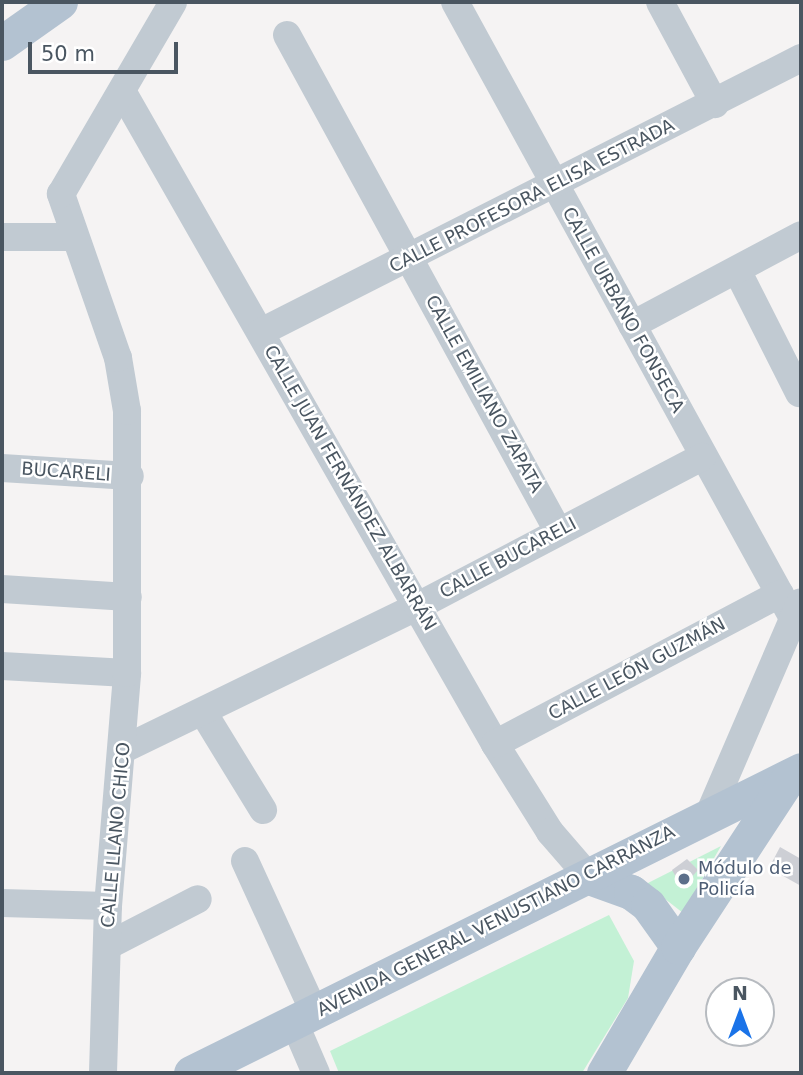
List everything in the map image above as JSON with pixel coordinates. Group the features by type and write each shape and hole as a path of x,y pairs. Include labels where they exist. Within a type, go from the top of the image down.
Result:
{"main road":[{"path":"2,43 60,2"},
{"path":"604,1073 678,947 795,773"},
{"name":"AVENIDA GENERAL VENUSTIANO CARRANZA","path":"191,1073 589,877 710,812 795,773"},
{"path":"589,877 631,892 648,905 678,947"}],"street":[{"path":"122,92 173,2"},
{"name":"CALLE URBANO FONSECA","path":"455,2 702,457 791,604"},
{"path":"660,2 715,104"},
{"name":"CALLE EMILIANO ZAPATA","path":"287,35 558,530"},
{"name":"CALLE PROFESORA ELISA ESTRADA","path":"261,332 555,187 801,58"},
{"name":"CALLE LLANO CHICO","path":"103,1073 108,905 124,749 130,476 122,375 74,237 61,188 122,92"},
{"name":"CALLE JUAN FERNÁNDEZ ALBARRÁN","path":"122,92 495,744 550,832 589,877"},
{"path":"632,324 801,235"},
{"path":"2,237 74,237"},
{"path":"737,270 799,393"},
{"name":"CALLE BUCARELI","path":"124,749 418,606 558,530 702,457"},
{"name":"BUCARELI","path":"2,468 130,476"},
{"path":"2,589 128,597"},
{"path":"710,812 791,604"},
{"name":"CALLE LEÓN GUZMÁN","path":"495,744 791,604"},
{"path":"2,666 127,673"},
{"path":"203,712 263,810"},
{"path":"245,861 304,1016 316,1073"},
{"path":"107,946 198,899"},
{"path":"2,903 108,905"}],"green space":[{"path":"721,846 683,913 646,884"},
{"path":"609,915 634,961 628,998 582,1073 339,1073 330,1051"}],"building":[{"path":"780,847 801,859 801,886 769,868"},
{"name":"Módulo de Policía","path":"687,859 698,870 682,888 672,870"}],"place":[{"name":"Módulo de Policía","path":"684,879"}]}
